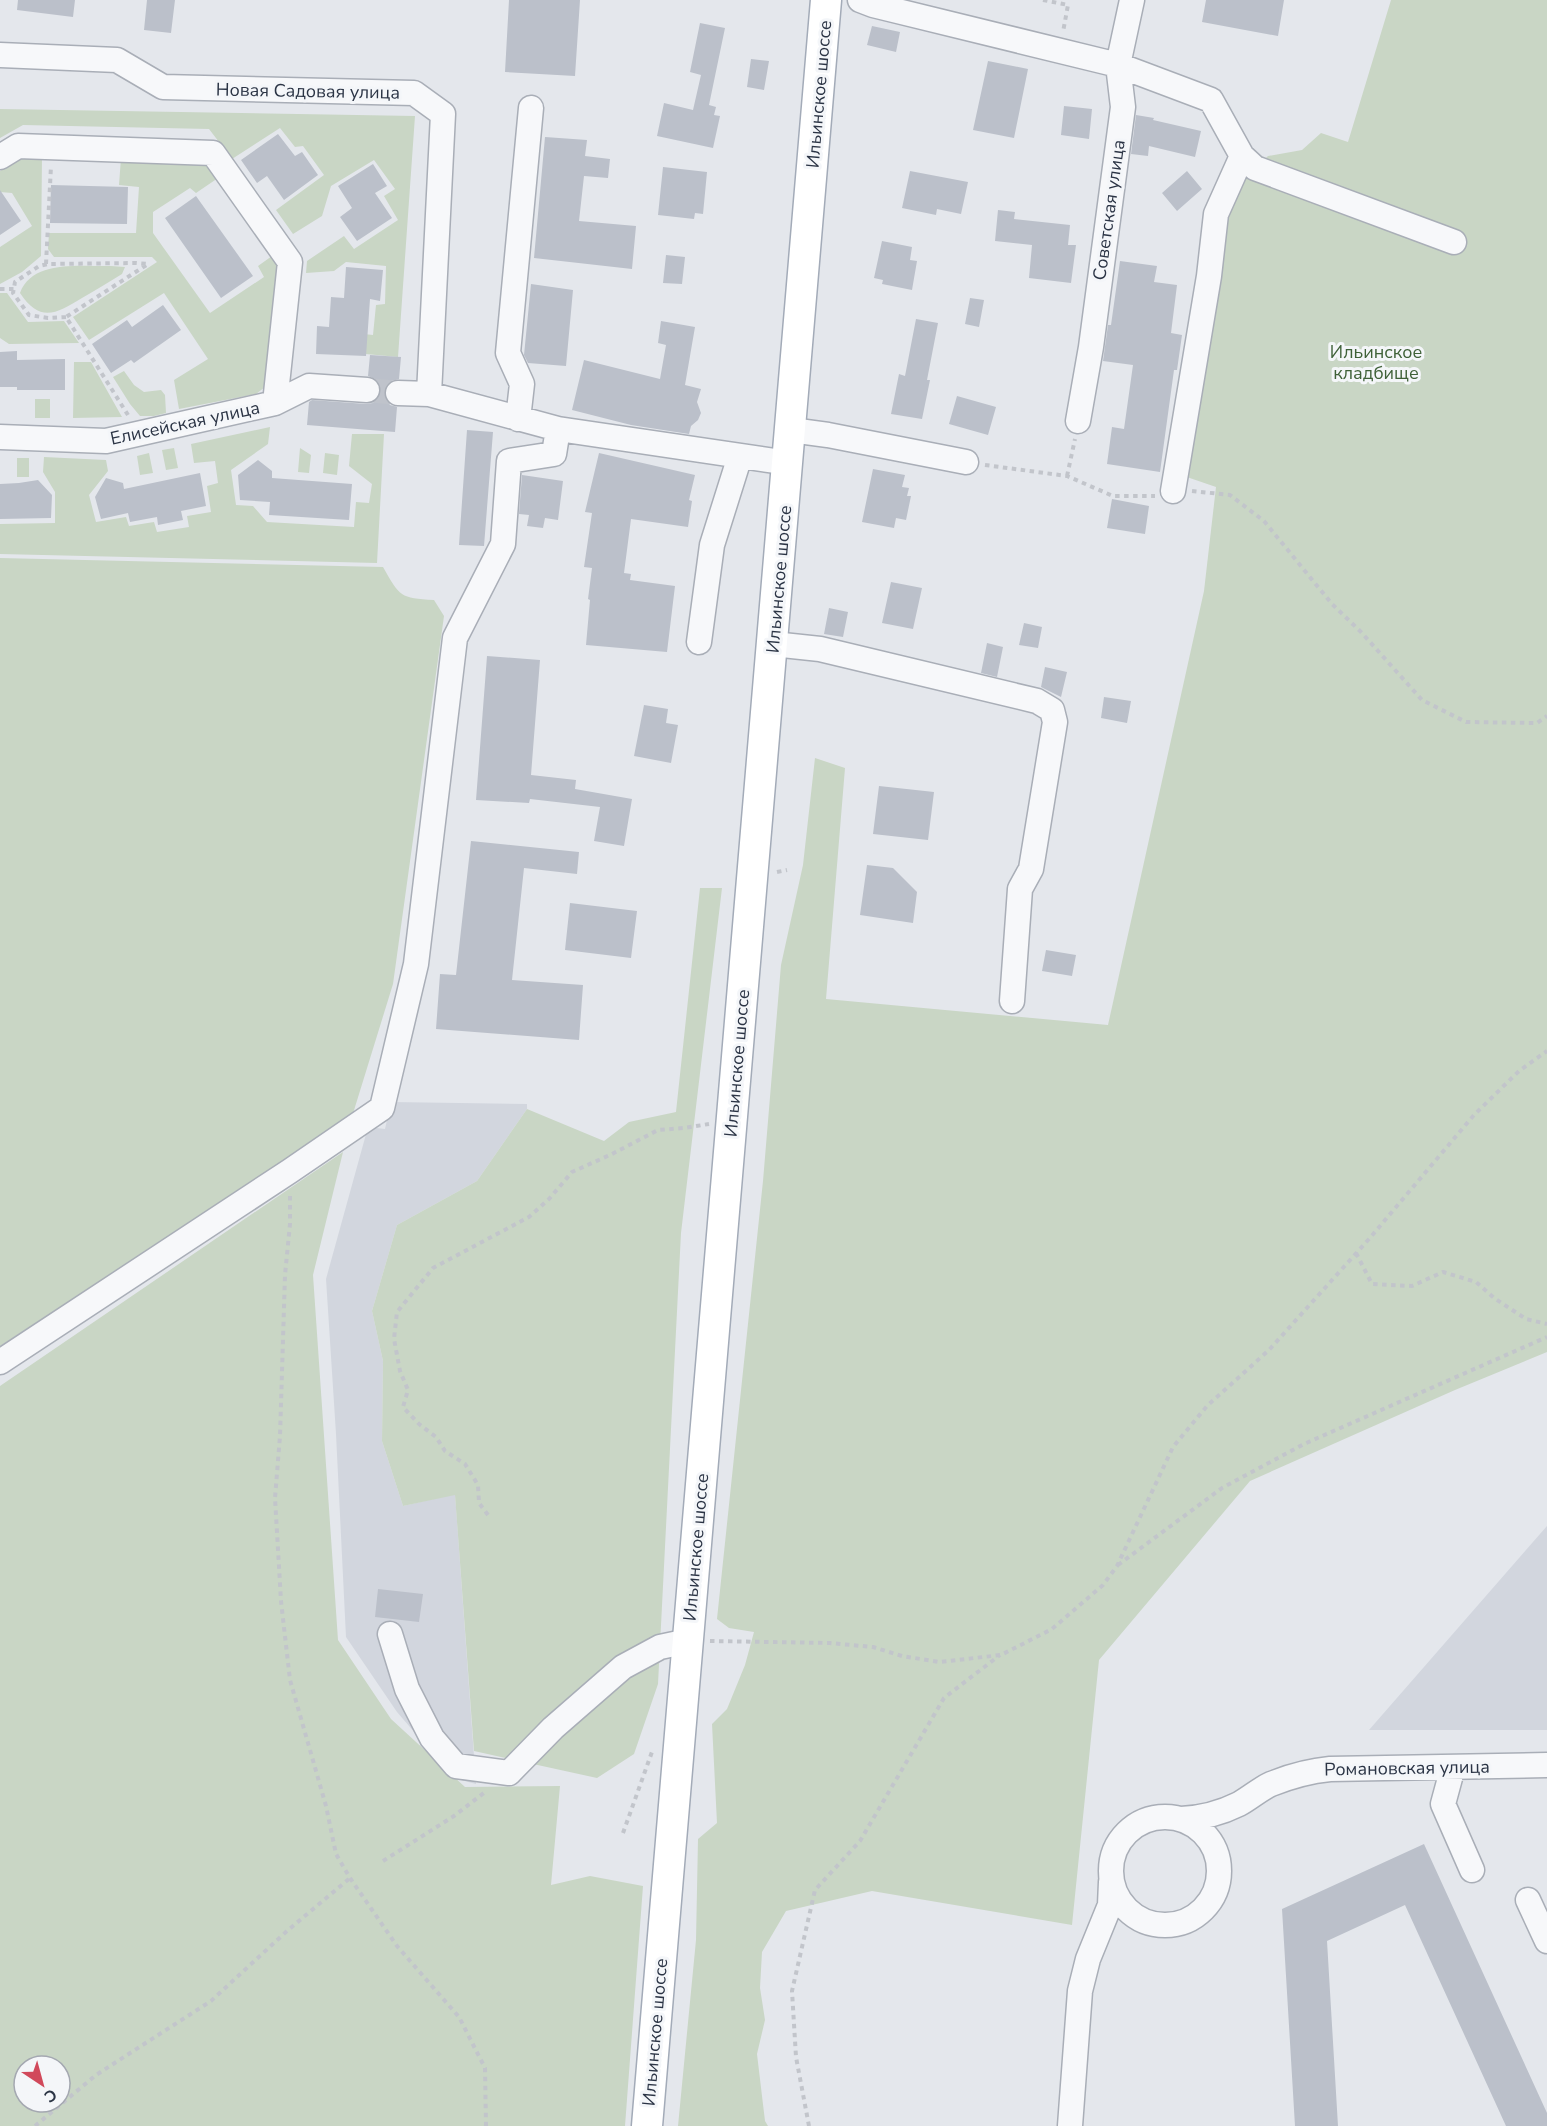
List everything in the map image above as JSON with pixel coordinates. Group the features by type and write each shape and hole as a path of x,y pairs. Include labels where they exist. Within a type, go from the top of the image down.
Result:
{"main road":[{"name":"Ильинское шоссе","path":"647,2126 789,463 826,0"}],"street":[{"path":"860,0 1118,65 1211,100 1242,156 1255,168 1454,242"},
{"name":"Советская улица","path":"1078,421 1091,347 1123,107 1118,65 1132,0"},
{"name":"Новая Садовая улица","path":"0,55 117,60 163,87 414,93 443,114 429,394"},
{"path":"518,418 522,384 508,353 531,108"},
{"path":"0,157 18,146 213,153 290,262 275,403"},
{"path":"1173,491 1209,276 1216,214 1242,156"},
{"name":"Елисейская улица","path":"0,437 106,441 275,403 309,386 367,390"},
{"path":"398,393 429,394 558,429 789,463"},
{"path":"0,1362 382,1108 416,964 455,638 503,544 509,461 554,454 558,429"},
{"path":"791,430 966,462"},
{"path":"699,642 712,545 740,456"},
{"path":"773,644 809,647 912,671 1037,701 1052,710 1055,722 1031,869 1020,889 1012,1001"},
{"path":"390,1634 407,1689 432,1738 456,1766 509,1773 553,1728 623,1667 660,1647 688,1641"},
{"name":"Романовская улица","path":"1070,2126 1080,1990 1088,1959 1110,1905 1113,1855 1118,1844 1135,1826 1157,1817 1200,1818 1239,1804 1270,1785 1306,1772 1330,1769 1547,1765"},
{"path":"1453,1767 1443,1804 1472,1870"},
{"name":"Романовская улица","path":"1088,1959 1111,1936 1127,1926 1149,1923 1173,1925 1190,1919 1205,1908 1217,1887 1219,1863 1216,1851 1219,1834 1239,1804"},
{"path":"1181,1819 1202,1831 1216,1851"},
{"path":"1111,1879 1117,1896 1128,1911 1149,1923"},
{"path":"1528,1900 1547,1941"}],"path":[{"path":"1043,0 1068,4 1074,0"},
{"path":"1060,51 1068,4"},
{"path":"46,264 52,147"},
{"path":"46,264 148,264 66,317 48,318 29,315 13,293 15,282 46,264"},
{"path":"0,289 14,289"},
{"path":"66,317 140,434"},
{"path":"1067,476 1078,421"},
{"path":"1332,604 1361,632 1422,700 1466,722 1537,723 1547,716"},
{"path":"809,2126 796,2057 792,1992 815,1890 860,1840 944,1698 1001,1655 1052,1629 1102,1586 1117,1566 1173,1447 1208,1407 1269,1350 1474,1115 1519,1071 1547,1051"},
{"path":"488,1515 479,1503 478,1485 465,1464 445,1450 436,1437 419,1424 403,1407 408,1390 400,1371 394,1340 397,1312 433,1268 529,1217 549,1199 572,1172 658,1130 717,1122 732,1115"},
{"path":"290,1171 290,1224 285,1275 280,1436 275,1498 281,1601 291,1680 326,1806 336,1854 397,1946 459,2017 485,2068 486,2126"},
{"path":"1356,1253 1372,1284 1412,1286 1443,1272 1476,1282 1494,1298 1526,1319 1547,1324"},
{"path":"1117,1566 1222,1488 1304,1444 1547,1337"},
{"path":"688,1641 841,1644 873,1647 902,1656 939,1662 1001,1655"},
{"path":"622,1833 653,1748"},
{"path":"383,1862 454,1816 509,1773"},
{"path":"35,2126 96,2075 212,2001 287,1931 350,1878"}],"shaded area":[{"path":"391,1102 527,1104 527,1109 477,1181 397,1225 372,1311 383,1361 382,1441 403,1506 455,1494 476,1784 461,1780 440,1762 397,1712 346,1637 326,1279 368,1127 385,1129"},
{"path":"1547,1526 1547,1730 1369,1730"}],"green space":[{"name":"Ильинское кладбище","path":"1391,0 1547,0 1547,1352 1250,1481 1099,1660 1072,1925 872,1891 786,1911 762,1952 760,1988 765,2020 757,2054 765,2121 768,2126 678,2126 696,1940 698,1839 717,1823 712,1724 727,1709 745,1665 754,1632 729,1628 717,1619 763,1181 781,965 803,865 815,758 845,768 826,999 1108,1025 1204,591 1216,487 1181,475 1233,189 1268,156 1302,150 1321,133 1348,142"},
{"path":"0,109 415,116 398,357 366,354 364,334 373,335 376,305 385,304 386,266 346,262 334,271 306,273 307,261 344,236 354,249 398,220 384,196 395,189 374,160 331,186 322,216 293,234 276,210 324,175 303,146 295,147 280,128 232,159 209,129 23,125 0,138"},
{"path":"42,156 41,256 22,272 0,284 0,247 32,226 12,193 0,192 0,171 20,158"},
{"path":"121,158 210,163 221,176 196,193 190,188 153,212 153,233 210,313 264,277 258,266 272,256 281,270 265,387 256,394 179,409 174,380 208,359 164,293 89,340 73,317 157,262 152,257 54,257 48,249 49,233 136,233 139,187 119,185"},
{"path":"72,266 125,267 122,274 73,304 56,311 49,313 34,309 20,293 26,282 47,270"},
{"path":"0,293 7,293 28,322 64,321 79,343 9,344 0,338"},
{"path":"74,362 91,362 122,417 73,418"},
{"path":"124,371 134,385 144,392 161,390 165,395 166,413 140,416 113,377"},
{"path":"35,399 50,399 50,418 35,418"},
{"path":"270,427 268,444 231,470 236,505 253,506 267,522 354,527 356,502 369,503 372,484 349,466 352,434 384,434 377,563 0,554 0,524 55,523 55,492 43,472 44,457 106,460 108,471 89,495 96,522 126,517 129,526 154,522 157,532 189,527 187,516 211,512 207,486 218,483 215,461 194,463 191,444"},
{"path":"174,448 178,468 166,470 162,450"},
{"path":"300,448 311,455 309,473 298,472"},
{"path":"149,453 153,473 140,475 137,456"},
{"path":"325,453 339,455 337,475 323,473"},
{"path":"17,458 29,458 29,477 17,477"},
{"path":"0,558 383,567 393,585 402,594 407,597 434,600 444,616 393,984 351,1120 0,1346"},
{"path":"700,888 722,888 681,1233 658,1684 634,1754 597,1778 474,1751 455,1495 403,1506 382,1441 383,1361 372,1311 397,1225 477,1181 527,1109 604,1141 629,1122 676,1112"},
{"path":"343,1152 313,1275 338,1640 391,1719 465,1787 560,1786 551,1885 590,1876 643,1886 625,2126 0,2126 0,1386"}],"building":[{"path":"18,0 75,0 73,17 17,10"},
{"path":"147,0 175,0 171,33 144,30"},
{"path":"509,0 580,0 575,76 505,72"},
{"path":"1206,0 1284,0 1278,36 1202,22"},
{"path":"700,23 725,28 709,105 716,107 714,115 720,116 713,148 657,136 664,103 693,110 701,75 690,72"},
{"path":"872,26 900,32 896,52 867,45"},
{"path":"751,59 769,61 764,90 747,87"},
{"path":"988,61 1028,69 1014,138 973,130"},
{"path":"1064,106 1092,109 1089,139 1061,135"},
{"path":"1136,115 1201,131 1195,157 1149,146 1148,156 1131,154"},
{"path":"278,134 295,156 302,152 318,175 284,200 267,176 257,183 241,160"},
{"path":"545,137 587,140 585,156 610,159 608,178 584,176 579,221 636,226 632,269 534,258"},
{"path":"373,164 387,186 375,193 392,218 357,241 340,217 352,208 338,186"},
{"path":"663,167 707,172 703,214 695,213 694,219 658,215"},
{"path":"910,171 968,182 961,214 937,209 936,215 902,208"},
{"path":"1187,171 1202,189 1177,211 1162,193"},
{"path":"51,185 128,187 127,224 50,223"},
{"path":"0,190 21,221 0,235"},
{"path":"196,196 253,276 221,298 165,218"},
{"path":"998,210 1015,212 1014,219 1070,225 1068,245 1076,245 1071,283 1029,278 1032,245 995,241"},
{"path":"882,241 912,247 910,260 917,261 912,290 882,284 883,280 874,278"},
{"path":"666,255 685,257 682,284 663,283"},
{"path":"1120,261 1157,266 1154,282 1177,285 1171,333 1182,335 1177,370 1174,370 1160,472 1107,464 1112,427 1124,429 1133,365 1103,361 1108,325 1111,325"},
{"path":"346,267 383,270 380,301 370,299 366,356 316,354 317,326 329,327 331,297 344,298"},
{"path":"531,284 573,290 566,366 528,363 524,355"},
{"path":"970,298 984,300 979,327 965,324"},
{"path":"163,305 181,330 134,363 131,360 111,373 92,344 127,320 132,327"},
{"path":"916,319 938,323 922,419 891,414 899,374 905,376"},
{"path":"661,321 695,327 685,385 701,389 697,402 701,413 698,420 691,426 689,434 631,425 572,410 584,360 660,379 666,345 658,343"},
{"path":"17,351 17,360 65,359 65,390 17,390 17,387 0,387 0,352"},
{"path":"370,355 401,357 399,379 391,381 384,392 390,405 397,407 395,432 307,425 309,402 312,400 366,404 373,403 378,398 381,392 380,384 368,376"},
{"path":"957,396 996,407 988,435 949,424"},
{"path":"467,430 493,432 484,546 459,545"},
{"path":"599,453 695,475 689,500 692,501 688,527 631,519 624,573 631,574 630,580 675,586 667,652 586,645 592,568 584,567 592,513 585,512"},
{"path":"258,460 272,471 272,478 352,484 349,520 269,515 270,502 240,500 238,475"},
{"path":"873,469 905,475 902,487 909,488 907,496 911,496 906,520 896,518 894,528 862,522"},
{"path":"200,473 206,506 181,511 183,520 158,525 157,517 130,522 128,513 101,519 95,497 106,478 123,483 124,489"},
{"path":"522,475 563,481 558,520 545,518 543,528 527,526 529,515 519,514"},
{"path":"38,480 52,495 51,518 0,519 0,484"},
{"path":"1112,499 1149,506 1145,534 1107,528"},
{"path":"891,582 922,588 913,629 882,623"},
{"path":"829,608 848,612 843,637 824,634"},
{"path":"1024,623 1042,627 1038,648 1019,645"},
{"path":"987,643 1003,647 997,677 981,673"},
{"path":"487,656 540,660 531,775 576,780 575,789 632,799 624,846 594,841 600,807 530,799 529,803 476,800"},
{"path":"1045,667 1067,672 1061,697 1041,687"},
{"path":"1104,697 1131,701 1127,723 1101,718"},
{"path":"644,705 668,709 666,723 678,725 671,763 634,756"},
{"path":"879,786 934,792 928,840 873,834"},
{"path":"471,841 579,852 577,874 524,868 512,980 583,985 579,1040 436,1029 440,974 456,975"},
{"path":"867,865 893,868 917,892 913,923 860,915"},
{"path":"570,903 637,911 631,958 565,950"},
{"path":"1046,950 1076,955 1072,976 1042,971"},
{"path":"378,1589 423,1594 419,1622 375,1617"},
{"path":"1424,1844 1547,2113 1547,2126 1506,2126 1405,1905 1327,1941 1338,2126 1295,2126 1282,1909"}],"tunnel":[{"path":"367,390 398,393"}]}
